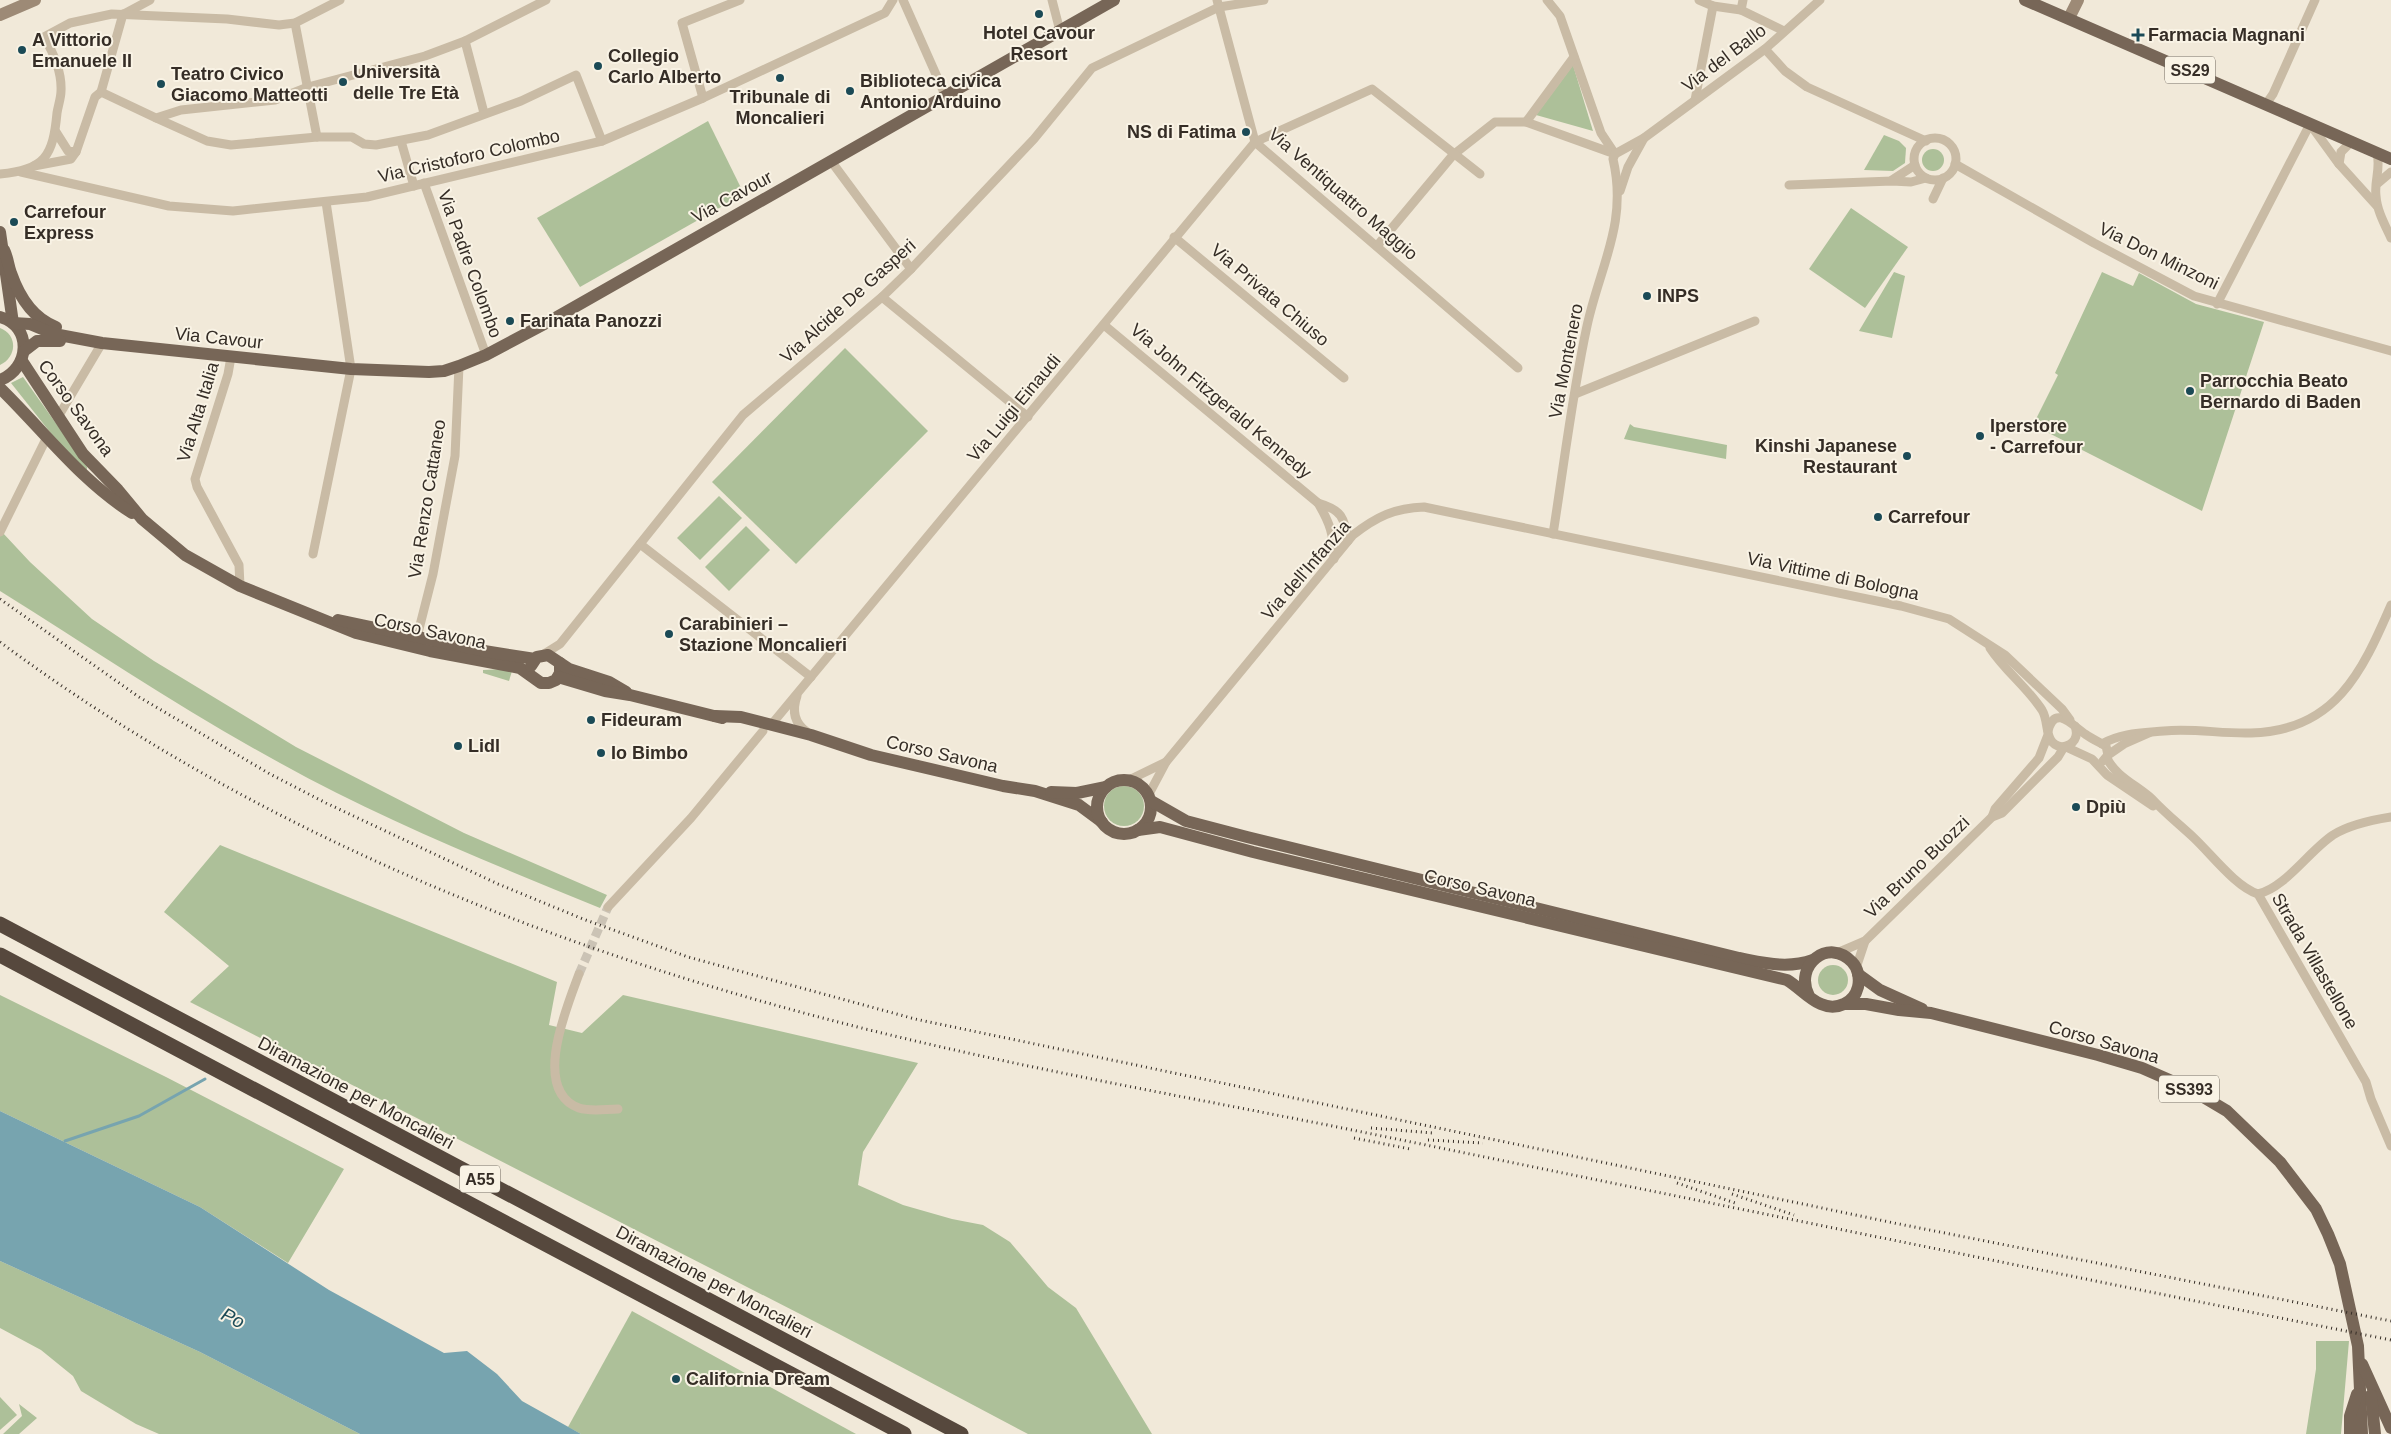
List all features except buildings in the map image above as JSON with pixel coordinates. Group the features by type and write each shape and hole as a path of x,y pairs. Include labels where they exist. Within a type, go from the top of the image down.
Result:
{"highway":[{"name":"Diramazione per Moncalieri","path":"0,924 961,1434"},
{"name":"A55","path":"0,954 904,1434"}],"main road":[{"path":"2,16 35,0"},
{"name":"Via Cavour","path":"13,324 30,324 43,330 102,343 351,369 444,371 486,355 946,97 1114,0"},
{"path":"2025,0 2067,17 2078,0"},
{"name":"SS29","path":"2067,17 2391,159"},
{"path":"0,232 16,285 31,311 47,323 83,340"},
{"path":"4,250 3,258 13,324"},
{"path":"0,317 13,324"},
{"name":"Corso Savona","path":"13,324 23,339 23,356 58,417 83,454 118,490 142,519"},
{"name":"Via Cavour","path":"0,380 10,376 23,356 37,341 83,340"},
{"name":"Corso Savona","path":"0,388 83,476 108,498 142,519 186,555 240,586 278,603 356,633 430,651 514,666 532,674 538,681 545,684 552,682 558,677 605,692 630,695 767,728 811,735 841,747"},
{"name":"Corso Savona","path":"321,618 359,623 417,637 540,657 552,656 569,669 609,682 630,695"},
{"path":"532,674 530,669 540,657"},
{"path":"558,677 559,662"},
{"name":"Corso Savona","path":"767,728 807,742 841,747 1003,786 1036,792 1079,805 1102,822"},
{"path":"1130,780 1144,788 1150,798 1152,808 1148,821 1138,830 1122,834 1107,828 1102,822 1097,804 1106,787 1113,782 1130,780"},
{"name":"Corso Savona","path":"1036,792 1076,793 1106,787"},
{"name":"Corso Savona","path":"1150,798 1186,821 1732,956 1780,966 1797,966 1813,960"},
{"name":"Corso Savona","path":"1138,830 1160,828 1787,980 1809,996"},
{"path":"1837,953 1845,956 1857,971 1855,994 1845,1004 1838,1007 1822,1006 1809,996 1804,977 1813,960 1820,955 1837,953"},
{"name":"Corso Savona","path":"1857,971 1880,990 1931,1013"},
{"name":"Corso Savona","path":"1845,1004 1866,1004 1931,1013 2142,1068 2190,1089 2226,1111 2280,1162 2316,1209 2340,1264 2375,1434"},
{"path":"2365,1384 2391,1428"},
{"path":"2350,1434 2350,1416 2365,1384"},
{"name":"Corso Savona","path":"2362,1434 2365,1384"}],"street":[{"path":"34,166 64,162 71,159 76,152 95,97 101,92 123,14 150,0"},
{"path":"0,174 21,172 34,166 46,156 56,132 61,91 55,56 44,37 70,23 112,14 123,14 227,19 272,25 295,23 322,4 340,0"},
{"path":"156,118 181,110 275,100 308,87 426,56 465,41 546,0"},
{"path":"703,98 682,23 740,0"},
{"name":"Via Cristoforo Colombo","path":"21,172 169,206 233,211 367,197 602,141 703,98 885,13 893,0"},
{"path":"903,0 946,97"},
{"path":"1052,0 1060,31"},
{"name":"Via Alcide De Gasperi","path":"540,657 560,644 743,415 882,297 911,269 1034,139 1092,68 1218,3 1264,0"},
{"path":"1547,0 1560,16 1601,133 1619,152"},
{"path":"1699,0 1713,6 1741,10 1784,31"},
{"path":"1741,10 1743,0"},
{"name":"Via del Ballo","path":"1619,152 1644,138 1764,49 1820,0"},
{"path":"2266,104 2273,94 2316,0"},
{"name":"Via Ventiquattro Maggio","path":"1218,3 1255,142 1518,368"},
{"path":"1695,100 1713,6"},
{"path":"295,23 317,137"},
{"path":"465,41 484,113"},
{"path":"1764,49 1785,71 1807,87 1926,141"},
{"path":"1526,122 1574,57"},
{"path":"101,92 207,141 231,145 317,137 352,137 364,144 376,145 428,135 520,101 576,75 602,141"},
{"path":"1255,142 1372,89 1453,155 1480,174"},
{"path":"1377,246 1453,155 1495,122 1526,122 1619,152 1628,151 1630,164 1616,167"},
{"path":"2217,304 2310,124 2339,164 2377,206 2391,238"},
{"path":"1903,131 1916,152 1915,165 1927,179 1933,199 1943,178 1953,170 1955,164 1954,151 1945,141 1932,139 1926,141 1916,152"},
{"path":"56,132 68,151 76,152"},
{"name":"Via Montenero","path":"1618,196 1630,164 1644,138"},
{"path":"401,141 414,186"},
{"name":"Via Luigi Einaudi","path":"608,907 691,818 811,677 1104,325 1174,237 1255,142"},
{"path":"2339,164 2340,152 2352,142"},
{"name":"Via Montenero","path":"1553,534 1587,325 1615,231 1618,196 1616,167 1612,160 1619,152"},
{"path":"2377,153 2380,168 2376,185 2377,206"},
{"path":"831,161 911,269"},
{"name":"Via Don Minzoni","path":"1955,164 2194,296 2217,304 2391,351"},
{"path":"1892,181 1915,165"},
{"path":"2376,185 2391,172"},
{"path":"1789,185 1911,182 1943,178"},
{"name":"Via Padre Colombo","path":"424,183 486,355"},
{"path":"313,554 351,369 326,202"},
{"name":"Via Privata Chiuso","path":"1174,237 1344,378"},
{"path":"882,297 1028,417"},
{"path":"1575,394 1755,321"},
{"name":"Via John Fitzgerald Kennedy","path":"1104,325 1318,502 1327,518 1334,539 1334,559"},
{"path":"58,417 102,343"},
{"name":"Via Alta Italia","path":"231,356 228,374 195,479 197,487 239,565 240,586"},
{"name":"Via Renzo Cattaneo","path":"417,637 433,574 455,456 459,366"},
{"path":"0,532 47,437"},
{"name":"Via John Fitzgerald Kennedy","path":"1318,502 1333,507 1339,512 1346,529 1348,541"},
{"name":"Via dell'Infanzia","path":"1150,798 1166,762 1353,535 1380,515 1409,507 1424,507 1553,534"},
{"name":"Via Vittime di Bologna","path":"1553,534 1930,613 1949,619 2005,656 2062,708 2072,723"},
{"path":"640,544 811,677"},
{"path":"2258,894 2240,883 2193,837 2160,810 2111,777 2093,760 2090,750 2110,739 2140,732 2186,730 2253,733 2280,730 2309,720 2330,704 2352,682 2375,642 2391,604"},
{"path":"559,662 560,644"},
{"path":"1988,646 2000,664 2035,699 2044,713 2048,733 2053,744 2101,762 2124,744 2149,733"},
{"path":"797,693 794,713 802,729 811,735"},
{"path":"2048,733 2050,725 2056,720 2063,718 2072,723 2107,748 2108,757 2117,771 2152,800 2160,810"},
{"path":"2065,747 2075,740 2077,733 2072,723"},
{"name":"Via Bruno Buozzi","path":"1992,817 1995,809 2039,758 2048,733"},
{"name":"Via Bruno Buozzi","path":"1837,953 1865,941 1992,817 2002,813 2058,757 2065,747"},
{"name":"Via dell'Infanzia","path":"1130,780 1166,762"},
{"name":"Strada Villastellone","path":"2375,820 2391,810"},
{"name":"Strada Villastellone","path":"2391,817 2375,820 2335,834 2275,886 2258,894 2366,1082 2371,1099 2391,1146"},
{"name":"Via Bruno Buozzi","path":"1857,971 1865,941"},
{"path":"579,974 556,1051 554,1071 558,1087 569,1102 579,1108 618,1109"}],"green space":[{"path":"1573,65 1593,131 1536,115"},
{"path":"708,121 744,194 580,287 537,218"},
{"path":"1884,135 1899,141 1906,148 1905,163 1893,171 1864,170"},
{"path":"1933,149 1941,152 1944,160 1941,168 1933,171 1925,168 1922,160 1925,152"},
{"path":"1851,208 1908,247 1865,308 1809,269"},
{"path":"1894,272 1905,276 1892,338 1859,331"},
{"path":"2102,272 2133,286 2139,273 2196,304 2264,322 2202,511 2033,425 2058,375 2055,373"},
{"path":"0,328 10,336 13,346 10,357 0,365"},
{"path":"845,348 928,431 796,564 712,482"},
{"path":"23,377 87,467 87,472 65,451 11,383"},
{"path":"1630,424 1634,427 1727,445 1726,459 1624,439"},
{"path":"719,496 742,518 700,560 677,538"},
{"path":"746,526 770,550 729,591 705,567"},
{"path":"2,532 30,562 92,619 154,661 296,747 464,833 607,895 600,908 478,858 358,804 244,743 139,679 0,591 0,536"},
{"path":"504,669 512,671 509,681 483,673 483,670"},
{"path":"1124,786 1138,792 1144,806 1138,820 1124,826 1110,820 1104,806 1110,792"},
{"path":"220,845 557,982 549,1025 582,1033 623,995 918,1063 863,1152 858,1185 903,1205 952,1219 983,1225 1010,1242 1048,1287 1076,1308 1152,1434 1028,1434 839,1334 190,1002 229,966 164,912"},
{"path":"1833,965 1844,969 1848,980 1844,991 1833,995 1822,991 1818,980 1822,969"},
{"path":"0,995 166,1077 344,1169 288,1263 200,1207 0,1111"},
{"path":"0,1261 200,1352 360,1434 159,1434 136,1424 81,1391 73,1376 41,1350 0,1328"},
{"name":"California Dream","path":"632,1311 856,1434 581,1434 568,1427"},
{"path":"2316,1341 2349,1341 2341,1434 2306,1434 2316,1369"},
{"path":"0,1397 17,1415 0,1430"},
{"path":"19,1404 37,1418 19,1434 3,1434 22,1416"}],"water":[{"name":"Po","path":"0,1111 200,1207 329,1290 444,1353 467,1351 497,1374 522,1401 581,1434 360,1434 200,1352 0,1261"}],"waterway":[{"path":"65,1141 139,1116 205,1079"}],"tunnel":[{"path":"579,974 608,907"}],"railway":[{"path":"0,599 139,697 270,774 326,803 498,884 583,919 688,957 915,1019 1894,1223 2391,1321"},
{"path":"0,642 102,713 209,777 319,835 433,886 549,932 667,973 787,1008 907,1039 1024,1065 2391,1340"},
{"path":"1371,1128 1433,1133"},
{"path":"1354,1138 1410,1149"},
{"path":"1428,1140 1483,1143"},
{"path":"1677,1183 1738,1204"},
{"path":"1732,1194 1794,1215"}],"place":[{"name":"Hotel Cavour Resort","path":"1039,14"},
{"name":"Farmacia Magnani","path":"2138,35"},
{"name":"A Vittorio Emanuele II","path":"22,50"},
{"name":"Collegio Carlo Alberto","path":"598,66"},
{"name":"Tribunale di Moncalieri","path":"780,78"},
{"name":"Università delle Tre Età","path":"343,82"},
{"name":"Teatro Civico Giacomo Matteotti","path":"161,84"},
{"name":"Biblioteca civica Antonio Arduino","path":"850,91"},
{"name":"NS di Fatima","path":"1246,132"},
{"name":"Carrefour Express","path":"14,222"},
{"name":"INPS","path":"1647,296"},
{"name":"Farinata Panozzi","path":"510,321"},
{"name":"Parrocchia Beato Bernardo di Baden","path":"2190,391"},
{"name":"Iperstore - Carrefour","path":"1980,436"},
{"name":"Kinshi Japanese Restaurant","path":"1907,456"},
{"name":"Carrefour","path":"1878,517"},
{"name":"Carabinieri – Stazione Moncalieri","path":"669,634"},
{"name":"Fideuram","path":"591,720"},
{"name":"Lidl","path":"458,746"},
{"name":"Io Bimbo","path":"601,753"},
{"name":"Dpiù","path":"2076,807"},
{"name":"California Dream","path":"676,1379"}]}
